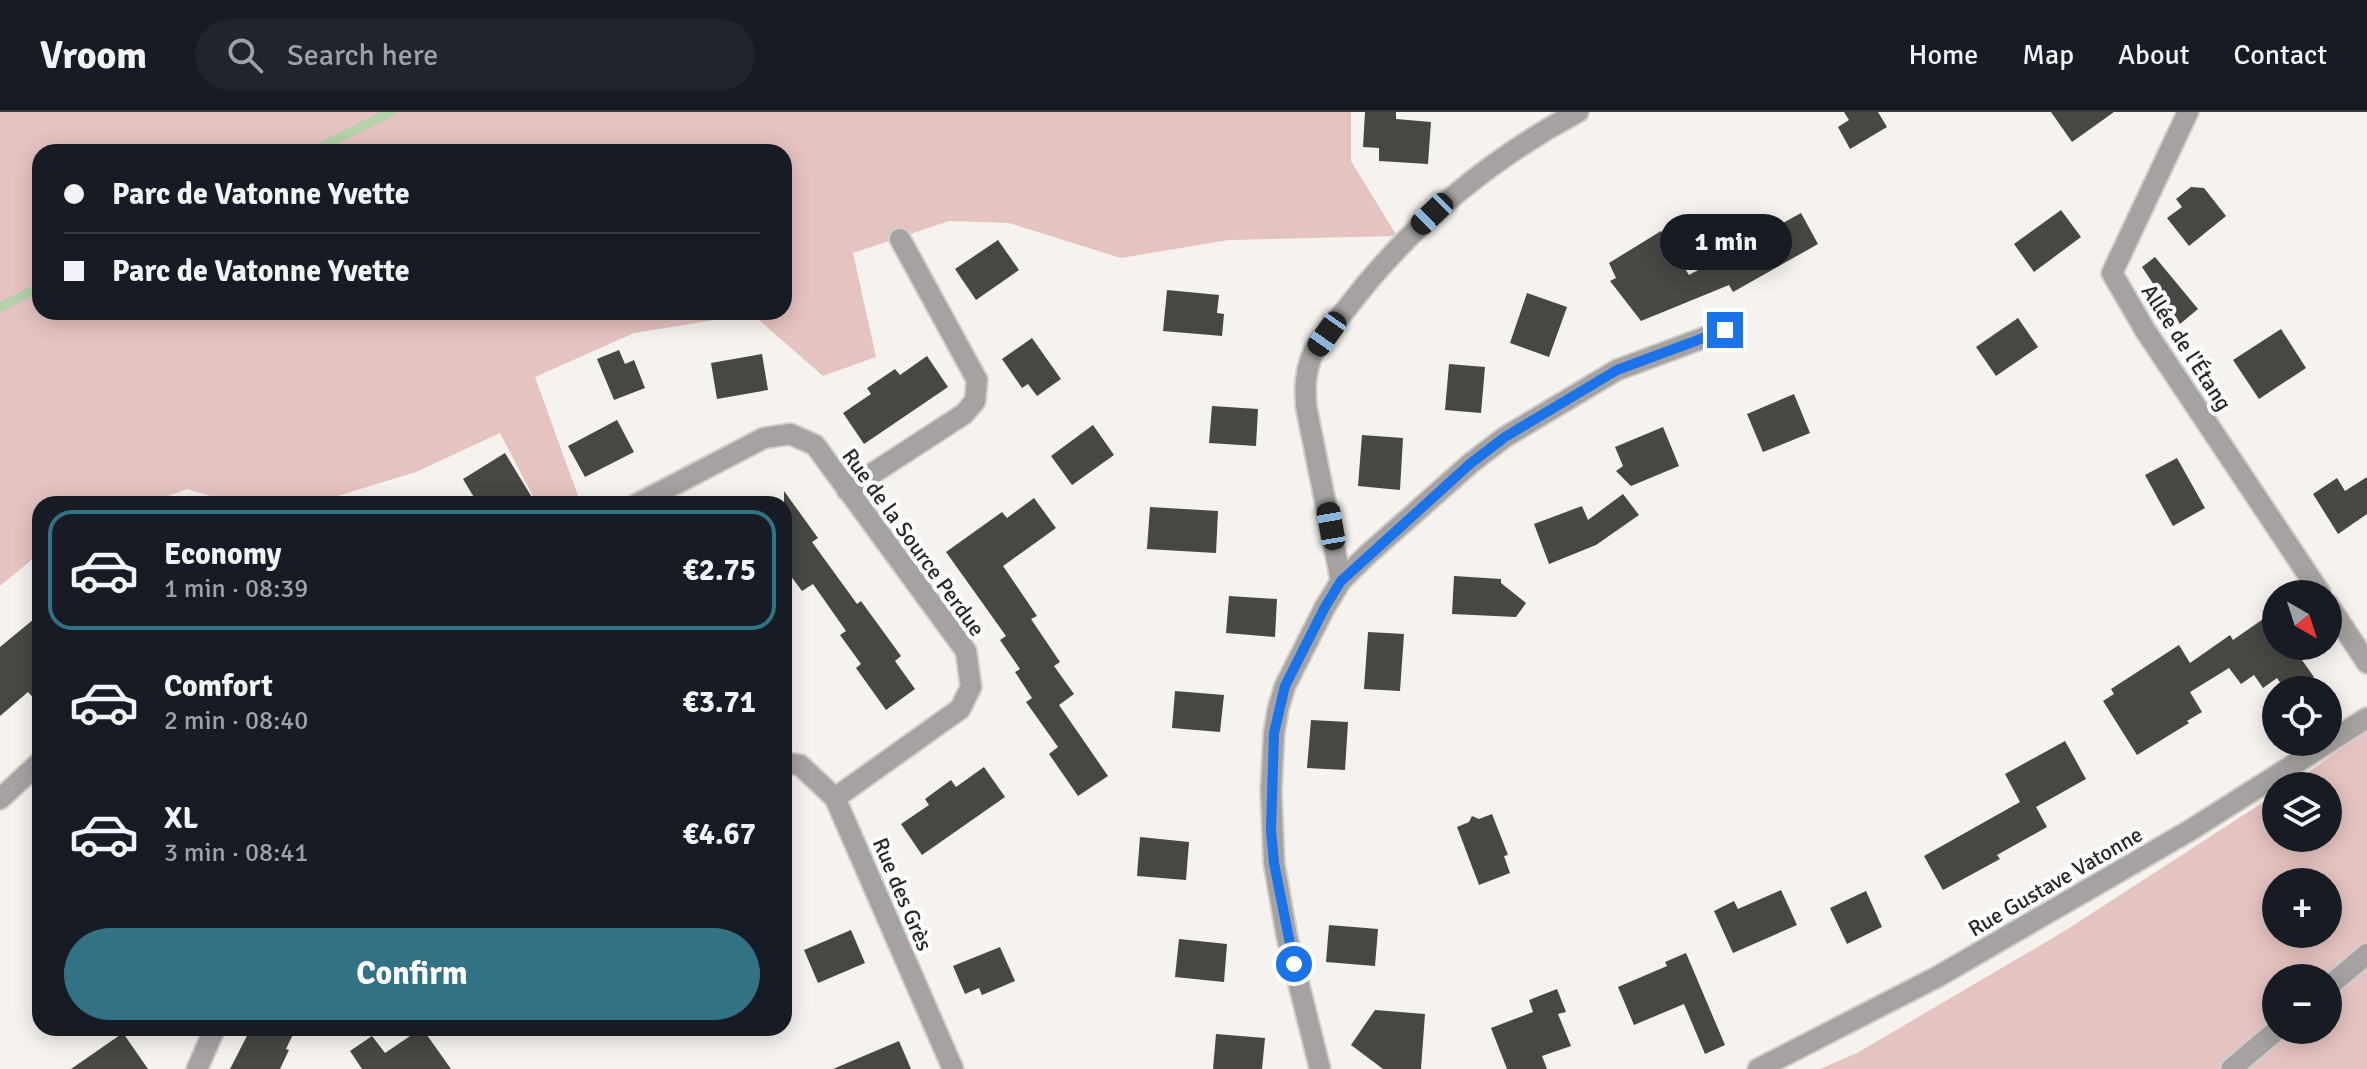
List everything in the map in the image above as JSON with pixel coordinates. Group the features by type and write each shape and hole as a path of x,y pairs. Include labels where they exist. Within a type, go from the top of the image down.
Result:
{"street":[{"path":"1341,581 1306,406 1304,380 1312,354 1363,287 1432,214 1491,166 1578,112"},
{"name":"Allée de l'Étang","path":"2188,112 2112,273 2145,330 2312,580"},
{"path":"847,490 964,414 975,401 977,380 900,239"},
{"path":"1320,1069 1287,937 1271,830 1274,733 1285,686 1325,607 1341,581 1471,463 1505,437 1617,370 1725,330"},
{"name":"Rue de la Source Perdue","path":"652,496 764,438 790,434 815,445 966,651 971,687 960,709 835,798"},
{"path":"2342,625 2367,663"},
{"name":"Rue Gustave Vatonne","path":"1758,1069 1937,977 2189,831 2367,718"},
{"name":"Rue des Grès","path":"792,764 800,765 835,798 953,1069"},
{"path":"0,799 32,769"},
{"path":"2342,975 2367,954"},
{"path":"197,1069 211,1036"},
{"path":"2231,1069 2262,1043"}],"shaded area":[{"path":"0,112 1351,112 1351,161 1397,236 1229,240 1121,258 1009,223 949,221 853,253 876,357 823,376 759,320 792,320 792,144 32,144 32,320 715,320 634,333 535,377 578,496 533,496 500,433 416,472 337,496 210,496 187,489 168,496 32,496 32,560 0,586"},
{"path":"2367,730 2367,942 2341,964 2262,964 2262,1032 2218,1069 1820,1069 1857,1053 2063,932 2262,803 2262,852 2342,852 2342,772 2308,772 2331,756 2342,756 2342,748"},
{"path":"2367,968 2367,1069 2249,1069 2278,1044 2342,1044 2342,989"}],"building":[{"path":"1365,112 1396,112 1396,119 1431,122 1428,164 1379,161 1379,148 1363,147"},
{"path":"1844,112 1878,112 1887,127 1850,149 1838,127 1849,120"},
{"path":"2051,112 2114,112 2072,142"},
{"path":"2191,187 2204,188 2226,216 2189,246 2167,218 2182,207 2176,199"},
{"path":"2061,210 2081,237 2034,272 2014,244"},
{"path":"1801,213 1818,244 1733,292 1729,285 1641,321 1610,281 1616,278 1609,263 1661,231 1689,275"},
{"path":"998,240 1019,270 976,300 955,269"},
{"path":"2155,257 2198,309 2180,324 2142,267"},
{"path":"1167,290 1219,295 1217,313 1224,314 1222,336 1163,331"},
{"path":"1527,293 1567,307 1549,357 1510,343"},
{"path":"2018,318 2038,347 1996,376 1976,347"},
{"path":"2281,329 2306,368 2259,399 2233,360"},
{"path":"1032,338 1061,379 1037,396 1028,384 1022,388 1002,359"},
{"path":"619,350 625,364 634,360 645,388 614,400 597,359"},
{"path":"762,354 768,390 717,399 711,363"},
{"path":"927,356 948,387 864,444 843,413 871,394 867,388 895,369 900,375"},
{"path":"1449,364 1485,367 1481,413 1445,410"},
{"path":"1794,394 1810,433 1763,452 1747,414"},
{"path":"1212,406 1258,409 1256,446 1209,443"},
{"path":"617,420 634,452 585,477 568,446"},
{"path":"1093,425 1114,455 1072,485 1051,456"},
{"path":"1663,427 1679,466 1631,486 1616,471 1623,466 1615,447"},
{"path":"1362,435 1403,438 1400,490 1358,486"},
{"path":"505,453 531,496 473,496 463,479"},
{"path":"2177,458 2205,508 2173,526 2145,475"},
{"path":"2367,477 2367,514 2338,534 2313,494 2337,478 2345,491"},
{"path":"1623,494 1639,515 1596,545 1549,564 1534,524 1582,506 1588,520"},
{"path":"1034,498 1056,528 1003,566 1037,616 1031,619 1060,662 1054,666 1074,694 1059,705 1108,776 1078,796 1049,754 1058,747 1026,702 1032,698 1015,672 1020,669 1000,640 1006,636 946,552 1002,512 1007,518"},
{"path":"792,502 818,538 812,542 857,604 861,601 901,656 895,661 915,689 886,710 856,668 861,664 840,635 846,631 813,584 802,591 792,578"},
{"path":"1150,507 1218,511 1216,553 1147,549"},
{"path":"1454,576 1501,579 1501,583 1526,603 1516,617 1452,614"},
{"path":"1229,596 1277,599 1275,637 1226,633"},
{"path":"2262,620 2262,660 2302,660 2313,676 2262,676 2262,687 2254,675 2241,684 2229,668 2190,692 2202,712 2137,755 2103,701 2114,694 2111,689 2179,645 2190,663 2230,635 2233,640"},
{"path":"32,621 32,696 28,692 0,716 0,647"},
{"path":"1368,632 1404,634 1400,691 1364,689"},
{"path":"1175,691 1224,695 1220,732 1172,728"},
{"path":"1311,720 1348,722 1345,770 1307,768"},
{"path":"2065,741 2086,779 2036,807 2047,827 1997,855 2000,859 1943,890 1924,856 2020,802 2005,774"},
{"path":"984,767 1005,797 922,855 901,824 929,805 925,799 951,780 956,787"},
{"path":"1492,814 1508,855 1504,856 1510,873 1479,885 1457,827 1469,822 1472,816 1479,819"},
{"path":"1140,837 1189,842 1186,880 1137,876"},
{"path":"1781,890 1797,925 1733,953 1714,911 1734,901 1738,909"},
{"path":"1866,891 1882,927 1847,944 1830,908"},
{"path":"1329,925 1378,929 1375,966 1326,962"},
{"path":"851,930 865,963 818,983 804,950"},
{"path":"1179,939 1227,944 1224,982 1175,977"},
{"path":"1000,947 1015,981 982,995 979,988 965,994 953,966"},
{"path":"1686,953 1725,1045 1705,1054 1684,1004 1634,1025 1618,987 1667,966 1665,962"},
{"path":"1557,989 1566,1012 1558,1014 1571,1046 1542,1056 1547,1069 1507,1069 1491,1028 1533,1012 1529,1000"},
{"path":"1375,1010 1425,1014 1421,1069 1383,1069 1351,1045"},
{"path":"1216,1034 1265,1038 1262,1069 1213,1069"},
{"path":"119,1036 125,1036 148,1069 71,1069"},
{"path":"247,1036 292,1036 280,1069 230,1069"},
{"path":"372,1036 385,1053 410,1036 428,1036 451,1069 362,1069 350,1051"},
{"path":"899,1041 911,1069 833,1069"}],"waterway":[{"path":"327,144 391,112"},
{"path":"0,307 32,291"}],"route":[{"path":"1294,964 1274,863 1271,830 1274,733 1285,686 1341,581 1471,463 1505,437 1617,370 1725,330"}]}
